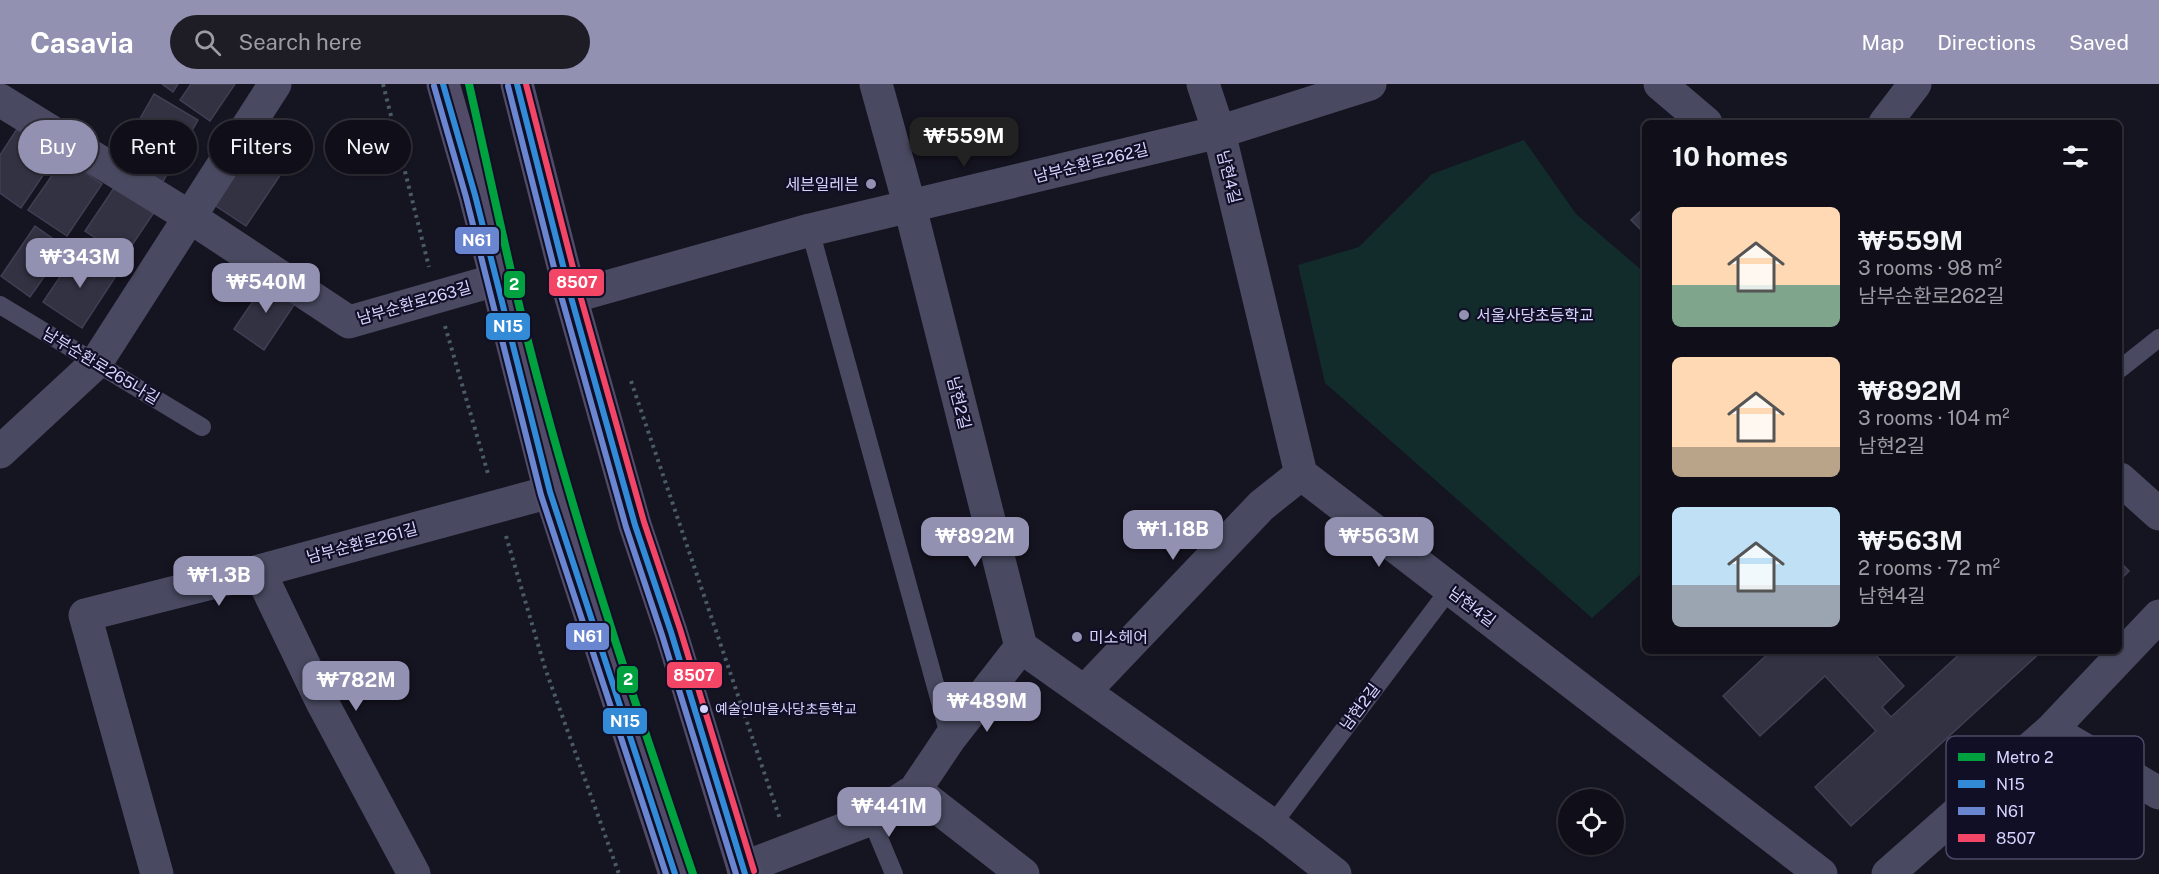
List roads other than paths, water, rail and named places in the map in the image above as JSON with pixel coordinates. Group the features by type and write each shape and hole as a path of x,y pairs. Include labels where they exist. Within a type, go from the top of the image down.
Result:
{"main road":[{"path":"443,84 475,195 550,492 675,874"},
{"path":"517,84 571,297 635,525 671,632 735,866"},
{"path":"660,831 700,874"}],"street":[{"path":"0,452 96,363 275,84"},
{"name":"남현2길","path":"876,84 910,207 1021,647"},
{"name":"남현4길","path":"1203,84 1218,132 1300,474 1821,874"},
{"name":"남부순환로262길","path":"571,297 810,230 1218,132 1370,84"},
{"path":"1887,120 1915,84"},
{"path":"1668,87 1703,120"},
{"name":"남부순환로263길","path":"0,100 190,217 349,322 496,280"},
{"path":"1085,691 1260,506 1300,474"},
{"path":"2122,481 2159,514"},
{"name":"남부순환로261길","path":"157,874 85,615 259,571 550,492"},
{"path":"259,571 322,702 414,874"},
{"path":"2044,736 2159,615"},
{"path":"735,866 790,851 871,819 915,790 950,738 1021,647 1272,825 1335,874"},
{"path":"2051,730 2061,736"},
{"path":"2144,784 2159,793"},
{"path":"915,790 1023,874"},
{"path":"1888,874 1946,823"}],"lane":[{"path":"810,230 950,738"},
{"name":"남부순환로265나길","path":"0,305 202,427"},
{"path":"2122,368 2159,338"},
{"name":"남현2길","path":"1272,825 1449,590"},
{"path":"871,819 894,874"}],"metro line":[{"name":"2","path":"469,84 523,323 561,462 615,639 693,874"}],"place":[{"name":"세븐일레븐","path":"871,184"},
{"name":"서울사당초등학교","path":"1464,315"},
{"name":"미소헤어","path":"1077,637"},
{"name":"예술인마을사당초등학교","path":"704,709"}]}
